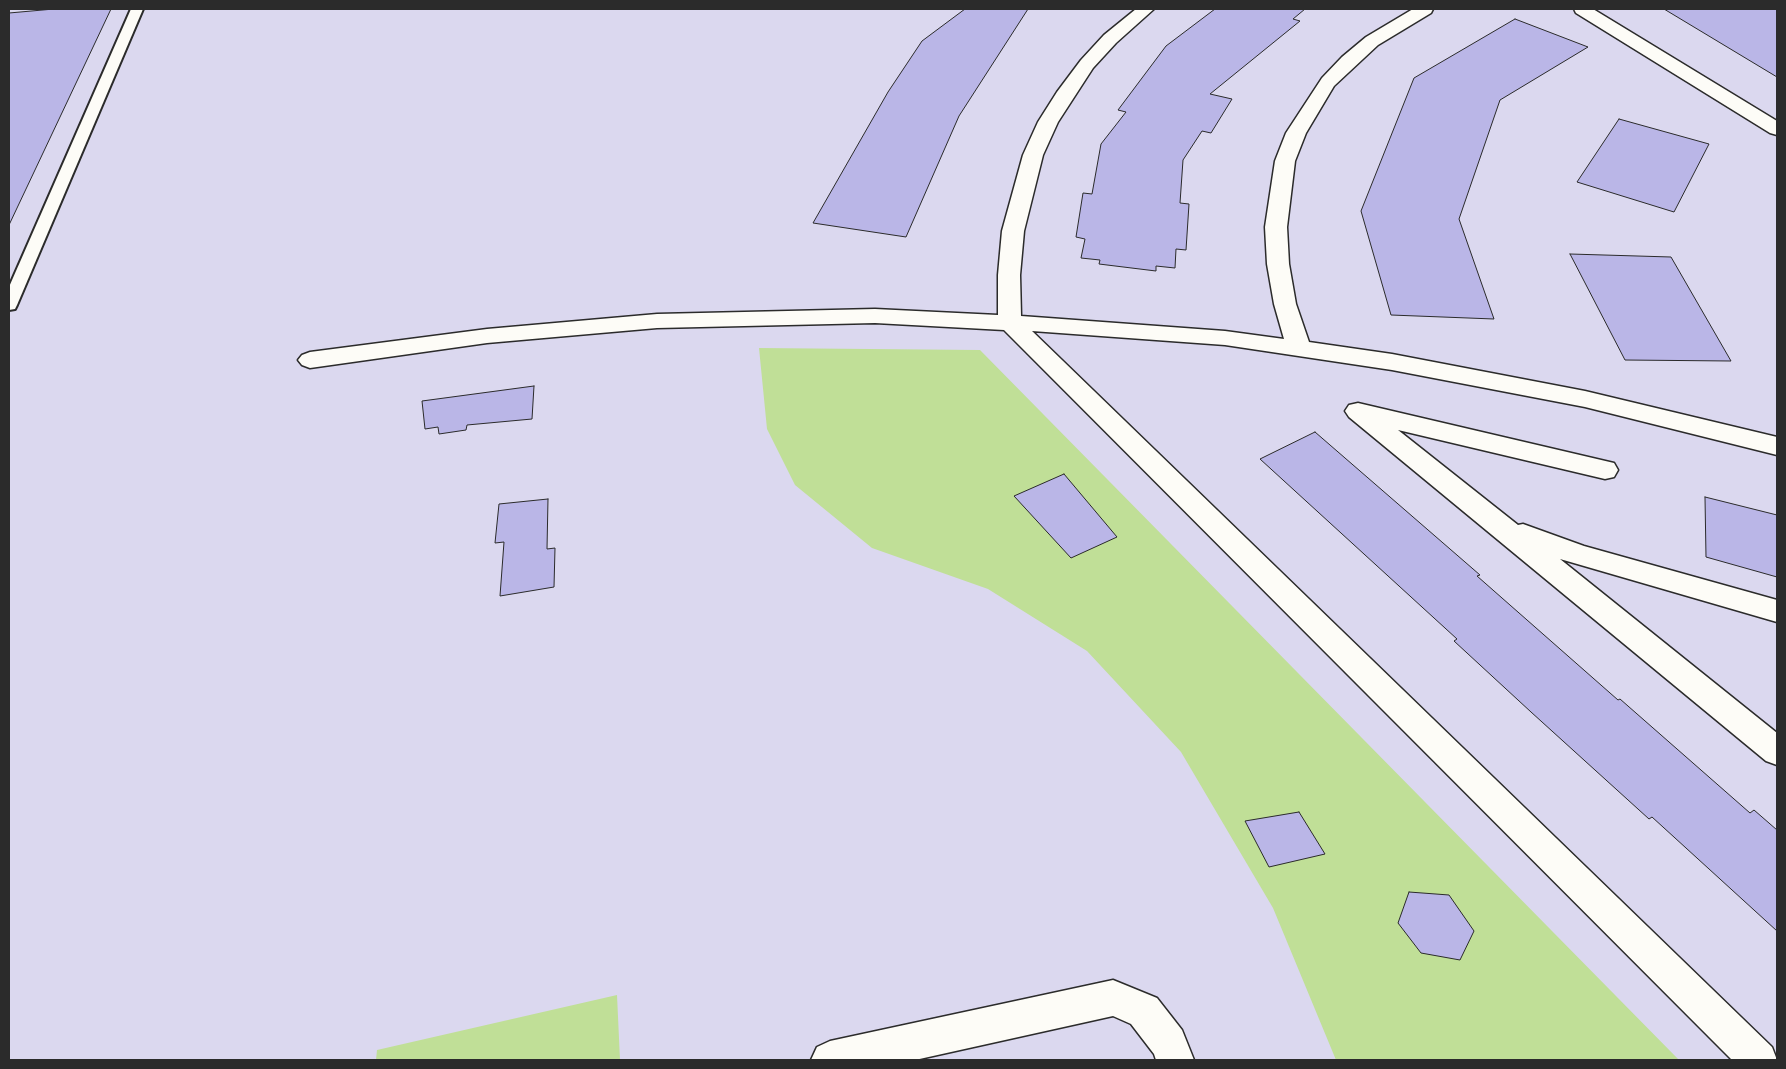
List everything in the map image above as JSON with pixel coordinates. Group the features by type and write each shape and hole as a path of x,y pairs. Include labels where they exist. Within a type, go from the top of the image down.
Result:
{"street":[{"path":"1146,9 1110,39 1087,64 1062,100 1033,156 1013,231 1009,275 1010,322 1038,352 1760,1060"},
{"path":"1299,348 1285,304 1278,264 1276,227 1278,193 1285,161 1296,133 1322,90 1348,61 1372,41 1424,9"},
{"path":"1582,9 1777,129"},
{"path":"310,360 487,336 657,321 750,317 875,316 1010,322 1153,331 1299,348 1430,368 1585,399 1777,446"},
{"path":"1605,470 1358,411 1777,751"},
{"path":"1441,478 1436,468 1435,459 1438,451 1456,440 1482,441"},
{"path":"1486,515 1550,545 1777,611"},
{"path":"1595,603 1588,592 1586,582 1590,573 1599,567 1611,565 1625,567"},
{"path":"830,1060 1113,998 1144,1011 1169,1043 1175,1060"}],"lane":[{"path":"9,306 137,9"}],"shaded area":[{"path":"9,9 1777,9 1777,1060 9,1060"}],"green space":[{"path":"759,348 980,350 1679,1060 1336,1060 1273,908 1181,752 1087,651 988,589 872,548 795,485 767,429"},
{"path":"617,995 620,1060 376,1060 377,1050"}],"building":[{"path":"54,9 111,9 9,225 9,13"},
{"path":"965,9 1028,9 959,116 906,237 813,223 888,92 922,41"},
{"path":"1215,9 1305,9 1293,19 1300,21 1210,94 1232,99 1211,133 1202,131 1183,160 1180,203 1189,204 1186,250 1176,249 1175,268 1156,266 1156,271 1099,264 1100,260 1081,258 1085,239 1076,237 1083,193 1092,194 1101,144 1126,112 1118,110 1166,46"},
{"path":"1664,9 1777,9 1777,77"},
{"path":"1515,19 1588,47 1500,100 1459,219 1494,319 1391,315 1361,211 1414,78"},
{"path":"1619,119 1709,144 1674,212 1577,182"},
{"path":"1570,254 1671,257 1731,361 1625,360"},
{"path":"534,386 532,419 467,425 466,430 439,434 438,427 425,429 422,401"},
{"path":"1315,432 1480,575 1477,576 1618,700 1620,699 1750,813 1754,810 1777,830 1777,931 1652,817 1649,819 1531,712 1454,641 1457,639 1260,459"},
{"path":"1064,474 1117,537 1071,558 1014,496"},
{"path":"1705,497 1777,515 1777,577 1706,557"},
{"path":"548,499 547,549 555,548 554,587 500,596 504,542 495,543 499,504"},
{"path":"1299,812 1325,854 1269,867 1245,821"},
{"path":"1409,892 1449,895 1474,931 1460,960 1421,953 1398,923"}]}
